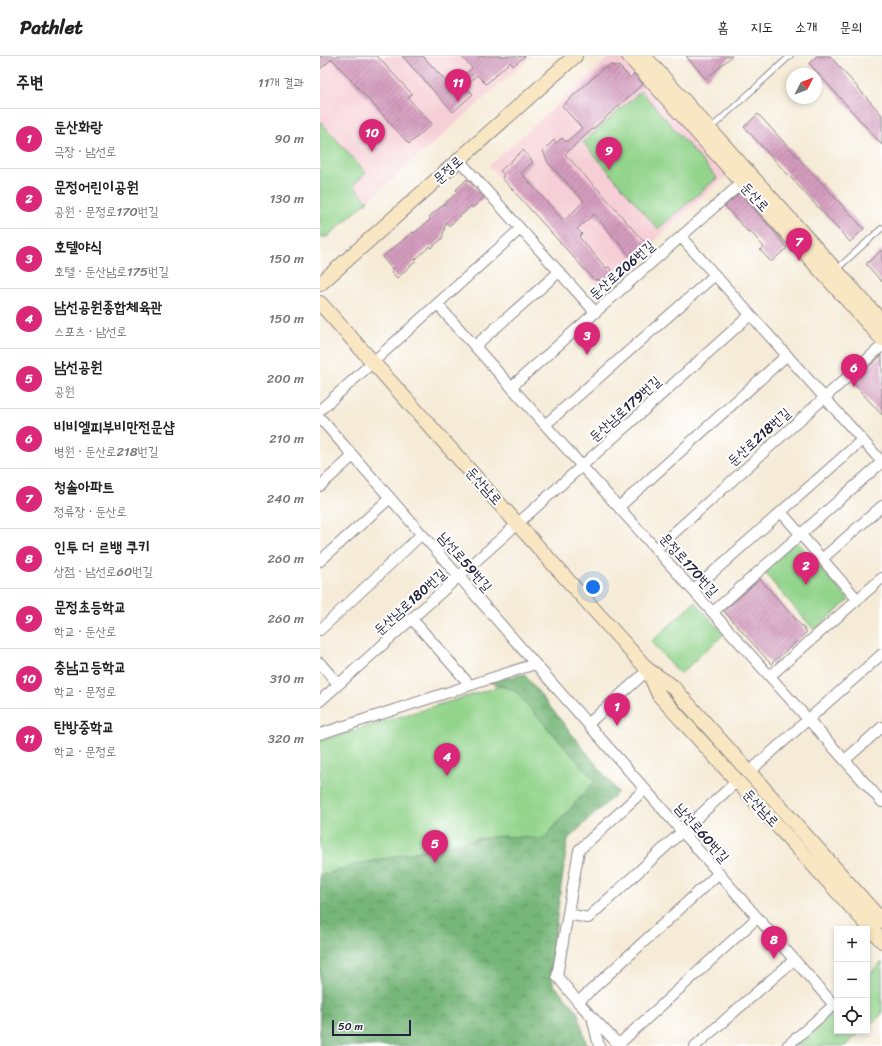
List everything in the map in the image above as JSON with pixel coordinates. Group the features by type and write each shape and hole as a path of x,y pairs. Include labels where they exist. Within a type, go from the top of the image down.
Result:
{"main road":[{"name":"문정로","path":"320,284 575,56"},
{"name":"둔산로","path":"629,56 705,133 831,274 882,339"},
{"name":"둔산로","path":"644,56 705,133"},
{"name":"둔산로","path":"831,274 882,322"},
{"name":"둔산남로","path":"320,303 648,670 672,686 882,921"},
{"name":"둔산남로","path":"648,670 660,695 882,941"}],"street":[{"path":"459,160 595,312"},
{"name":"둔산로206번길","path":"511,387 746,179"},
{"path":"320,410 520,229"},
{"path":"681,237 882,462 713,612"},
{"path":"475,346 559,272"},
{"path":"545,425 715,275"},
{"name":"문정로170번길","path":"437,304 882,800"},
{"name":"둔산남로179번길","path":"518,524 750,315"},
{"name":"둔산로218번길","path":"656,549 882,346"},
{"path":"619,507 787,356"},
{"name":"남선로59번길","path":"320,418 588,724"},
{"path":"693,590 862,440"},
{"path":"320,486 353,456"},
{"path":"320,561 390,498"},
{"path":"822,559 882,506"},
{"path":"781,512 857,599"},
{"name":"둔산남로180번길","path":"320,701 518,524"},
{"path":"320,630 422,534"},
{"path":"770,676 882,578"},
{"path":"412,619 470,685"},
{"path":"749,772 882,654"},
{"path":"320,663 338,684"},
{"path":"321,731 535,664"},
{"path":"588,724 648,670"},
{"name":"남선로60번길","path":"588,724 834,1005 787,1046"},
{"path":"845,760 882,727"},
{"path":"568,914 588,918 737,781"},
{"path":"644,789 579,850 557,976 578,1002 619,1045 757,918"},
{"path":"578,1002 718,873"},
{"path":"695,1046 794,960"},
{"path":"592,1017 599,1046"}],"lane":[{"path":"705,133 790,56"},
{"path":"831,274 882,228"}],"shaded area":[{"path":"320,56 532,56 327,237 320,238"},
{"path":"611,56 621,56 728,174 601,290 489,166"}],"green space":[{"path":"641,91 717,178 658,229 583,142"},
{"path":"320,121 366,173 353,185 368,201 327,237 320,237"},
{"path":"797,541 849,600 814,630 763,571"},
{"path":"695,602 724,634 680,674 651,642"},
{"path":"524,674 618,792 568,839 551,963 553,984 577,1010 587,1046 320,1046 320,876 358,864 477,839 503,836 543,839 595,781 514,690 489,682"},
{"path":"514,682 604,785 554,827 546,899 320,1046 320,741"},
{"path":"882,962 882,1014 870,1024 870,998 870,973"},
{"path":"834,1006 834,1034 859,1034 845,1046 789,1046"}],"building":[{"path":"320,56 377,56 412,94 408,98 432,124 409,144 332,59 320,69"},
{"path":"402,56 423,56 451,87 472,68 461,56 525,56 513,66 510,62 486,84 477,75 465,86 473,94 453,112"},
{"path":"686,56 732,56 706,79"},
{"path":"817,56 830,56 882,115 882,145 822,78 822,68 813,68 809,63"},
{"path":"611,65 620,67 630,78 634,74 643,84 565,154 598,189 643,241 644,240 650,246 637,258 633,254 630,256 594,214 577,229 582,234 579,237 606,268 609,267 613,273 602,284 598,279 594,280 502,178 504,175 500,171 523,150 533,162 521,173 564,221 584,201 548,163 543,151 554,140 556,143 562,138 566,142 582,128 562,106 605,67 606,69"},
{"path":"758,114 864,229 850,242 744,127"},
{"path":"467,179 484,198 472,208 471,206 449,226 446,222 442,239 431,248 430,246 397,278 391,272 393,270 382,257 431,219 429,217 458,192 456,190"},
{"path":"740,193 787,248 771,262 760,250 764,247 750,231 748,232 725,206"},
{"path":"882,250 882,282 866,264"},
{"path":"882,355 882,415 852,382"},
{"path":"760,579 807,632 771,664 724,611"}],"place":[{"name":"탄방중학교","path":"458,102"},
{"name":"충남고등학교","path":"372,152"},
{"name":"문정초등학교","path":"609,170"},
{"name":"청솔아파트","path":"799,261"},
{"name":"호텔야식","path":"587,355"},
{"name":"비비엘피부비만전문샵","path":"854,387"},
{"name":"문정어린이공원","path":"806,585"},
{"name":"둔산화랑","path":"617,726"},
{"name":"남선공원종합체육관","path":"447,776"},
{"name":"남선공원","path":"435,863"},
{"name":"인투 더 르뱅 쿠키","path":"774,959"}]}
